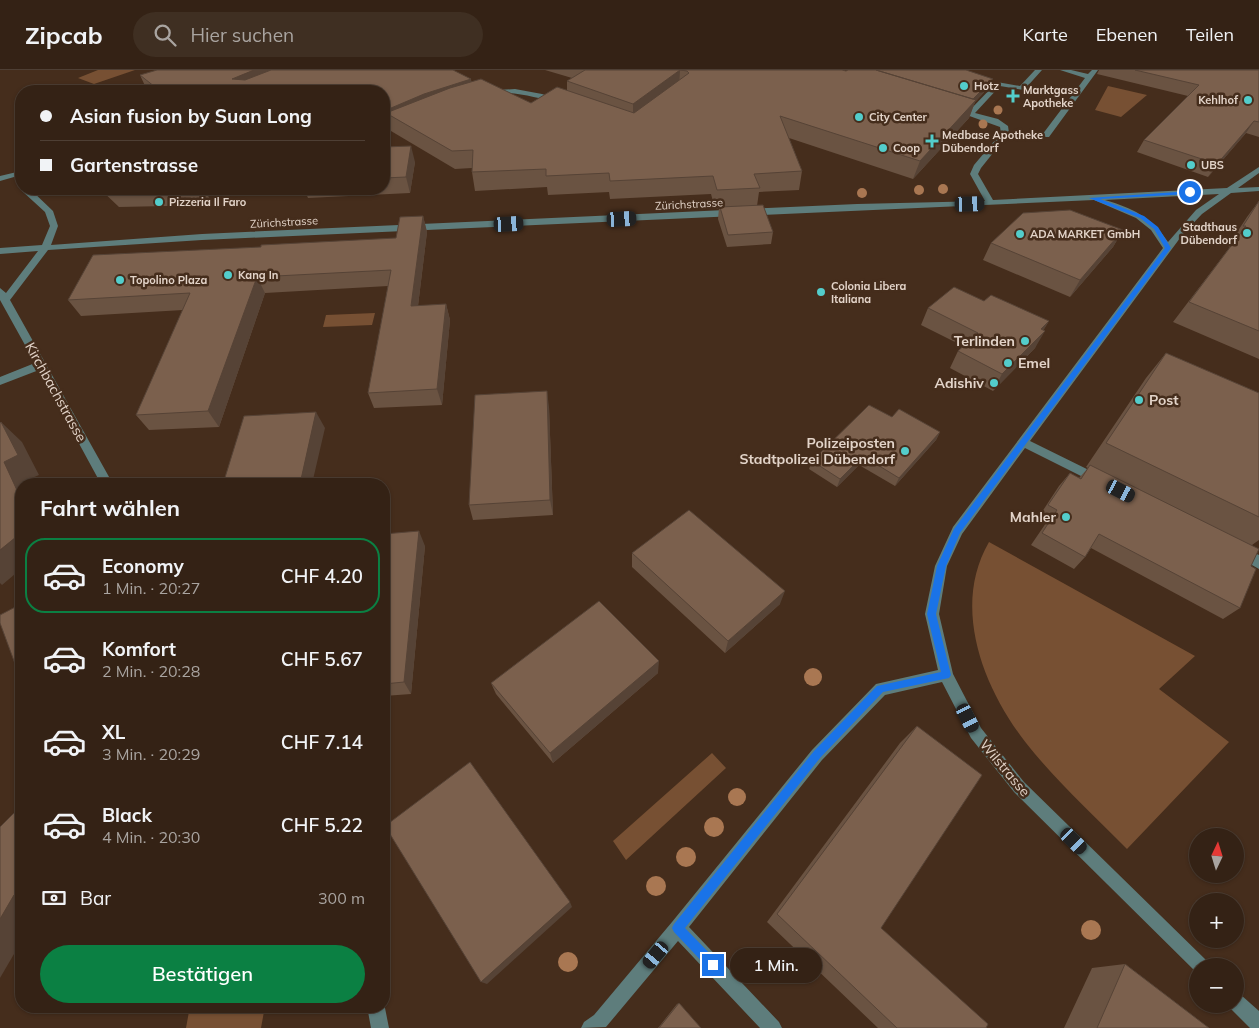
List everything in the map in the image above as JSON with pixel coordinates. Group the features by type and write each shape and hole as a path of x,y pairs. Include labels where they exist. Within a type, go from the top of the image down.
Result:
{"street":[{"path":"970,114 999,83 1022,89 1038,70"},
{"path":"1063,70 1090,77"},
{"path":"1046,135 1095,70"},
{"path":"476,95 501,90 543,96 571,105"},
{"path":"943,105 995,120 1004,126 1005,132 977,167 974,174 990,203"},
{"path":"390,126 409,118"},
{"name":"Wilstrasse","path":"1192,958 1019,786 976,732 946,675 932,614 941,566 957,532 1023,442 1168,248 1198,212 1259,169"},
{"path":"2,176 15,174"},
{"path":"2,176 15,182"},
{"name":"Zürichstrasse","path":"0,251 202,237 856,207 990,203 1259,189"},
{"path":"6,300 46,247 54,226 49,212 31,195"},
{"path":"1091,198 1128,210 1142,217 1156,228 1168,248"},
{"name":"Kirchbachstrasse","path":"0,291 104,478"},
{"path":"0,380 41,365"},
{"path":"1023,442 1114,488"},
{"path":"1228,546 1259,564"},
{"path":"590,1028 600,1021 678,928 817,754 881,689 946,675"},
{"path":"678,928 773,1028"},
{"path":"1244,1010 1259,1024"},
{"path":"377,1013 380,1028"}],"shaded area":[{"path":"98,70 135,70 94,84 78,78"},
{"path":"1108,86 1147,95 1121,117 1095,110"},
{"path":"375,313 372,325 323,327 326,315"},
{"path":"989,542 1195,656 1159,689 1229,742 1127,849 1035,754 1002,707 989,681 979,653 973,625 973,596 978,569"},
{"path":"712,753 726,768 626,860 613,841"},
{"path":"189,1013 264,1013 261,1028 186,1028"}],"building":[{"path":"157,70 254,70 232,79 245,80 271,70 453,70 471,79 424,94 390,108 390,85 152,85 140,75"},
{"path":"585,70 680,70 633,104 567,81"},
{"path":"680,70 876,70 976,100 920,161 780,116 802,171 754,174 760,188 717,190 713,176 610,181 609,173 546,176 546,169 472,172 473,150 452,151 390,115 390,111 450,88 481,79 531,103 557,87 634,113 689,73"},
{"path":"876,70 966,70 993,79 973,99"},
{"path":"1135,70 1259,70 1259,122 1254,121 1217,164 1144,140 1199,85"},
{"path":"411,146 406,177 390,178 390,147"},
{"path":"1259,201 1259,331 1189,302 1246,226 1243,226"},
{"path":"763,205 773,232 728,235 720,207"},
{"path":"1070,210 1123,230 1080,280 991,243 1023,213"},
{"path":"423,216 411,306 446,304 437,389 368,393 391,270 257,277 208,411 136,415 190,293 68,300 93,255 396,238 400,217"},
{"path":"954,287 984,301 991,295 1049,321 1041,329 1045,331 1002,374 958,351 978,333 928,308"},
{"path":"1166,353 1259,393 1259,517 1106,443"},
{"path":"547,391 550,500 469,505 475,395"},
{"path":"869,405 892,417 899,409 940,432 899,478 863,456 840,479 812,461"},
{"path":"316,412 301,478 225,478 244,416"},
{"path":"0,423 18,455 4,462 15,486 15,538 0,550"},
{"path":"1090,465 1259,549 1251,566 1256,569 1240,608 1099,534 1085,557 1042,533 1057,510 1048,505 1070,473 1081,479"},
{"path":"689,510 785,591 728,641 632,553"},
{"path":"419,531 404,682 390,683 390,533"},
{"path":"599,601 659,661 550,753 491,683"},
{"path":"15,607 15,664 0,623 0,615"},
{"path":"917,726 982,775 881,928 988,1024 986,1028 897,1028 777,914"},
{"path":"470,762 570,902 481,982 390,834 390,822"},
{"path":"15,812 15,894 0,919 0,827"},
{"path":"1125,964 1209,1028 1097,1028"},
{"path":"679,1003 701,1028 659,1028"}],"place":[{"name":"Hotz","path":"964,86"},
{"name":"Marktgass Apotheke","path":"1013,96"},
{"name":"Kehlhof","path":"1248,100"},
{"name":"City Center","path":"859,117"},
{"name":"Medbase Apotheke Dübendorf","path":"932,141"},
{"name":"Coop","path":"883,148"},
{"name":"UBS","path":"1191,165"},
{"name":"Pizzeria Il Faro","path":"159,202"},
{"name":"Stadthaus Dübendorf","path":"1247,233"},
{"name":"ADA MARKET GmbH","path":"1020,234"},
{"name":"Kang In","path":"228,275"},
{"name":"Topolino Plaza","path":"120,280"},
{"name":"Colonia Libera Italiana","path":"821,292"},
{"name":"Terlinden","path":"1025,341"},
{"name":"Emel","path":"1008,363"},
{"name":"Adishiv","path":"994,383"},
{"name":"Post","path":"1139,400"},
{"name":"Polizeiposten Stadtpolizei Dübendorf","path":"905,451"},
{"name":"Mahler","path":"1066,517"}],"route":[{"path":"713,965 678,928 817,754 881,689 946,675 932,614 941,566 957,532 964,520 1168,248 1156,228 1142,217 1128,210 1091,198 1190,192"}]}
